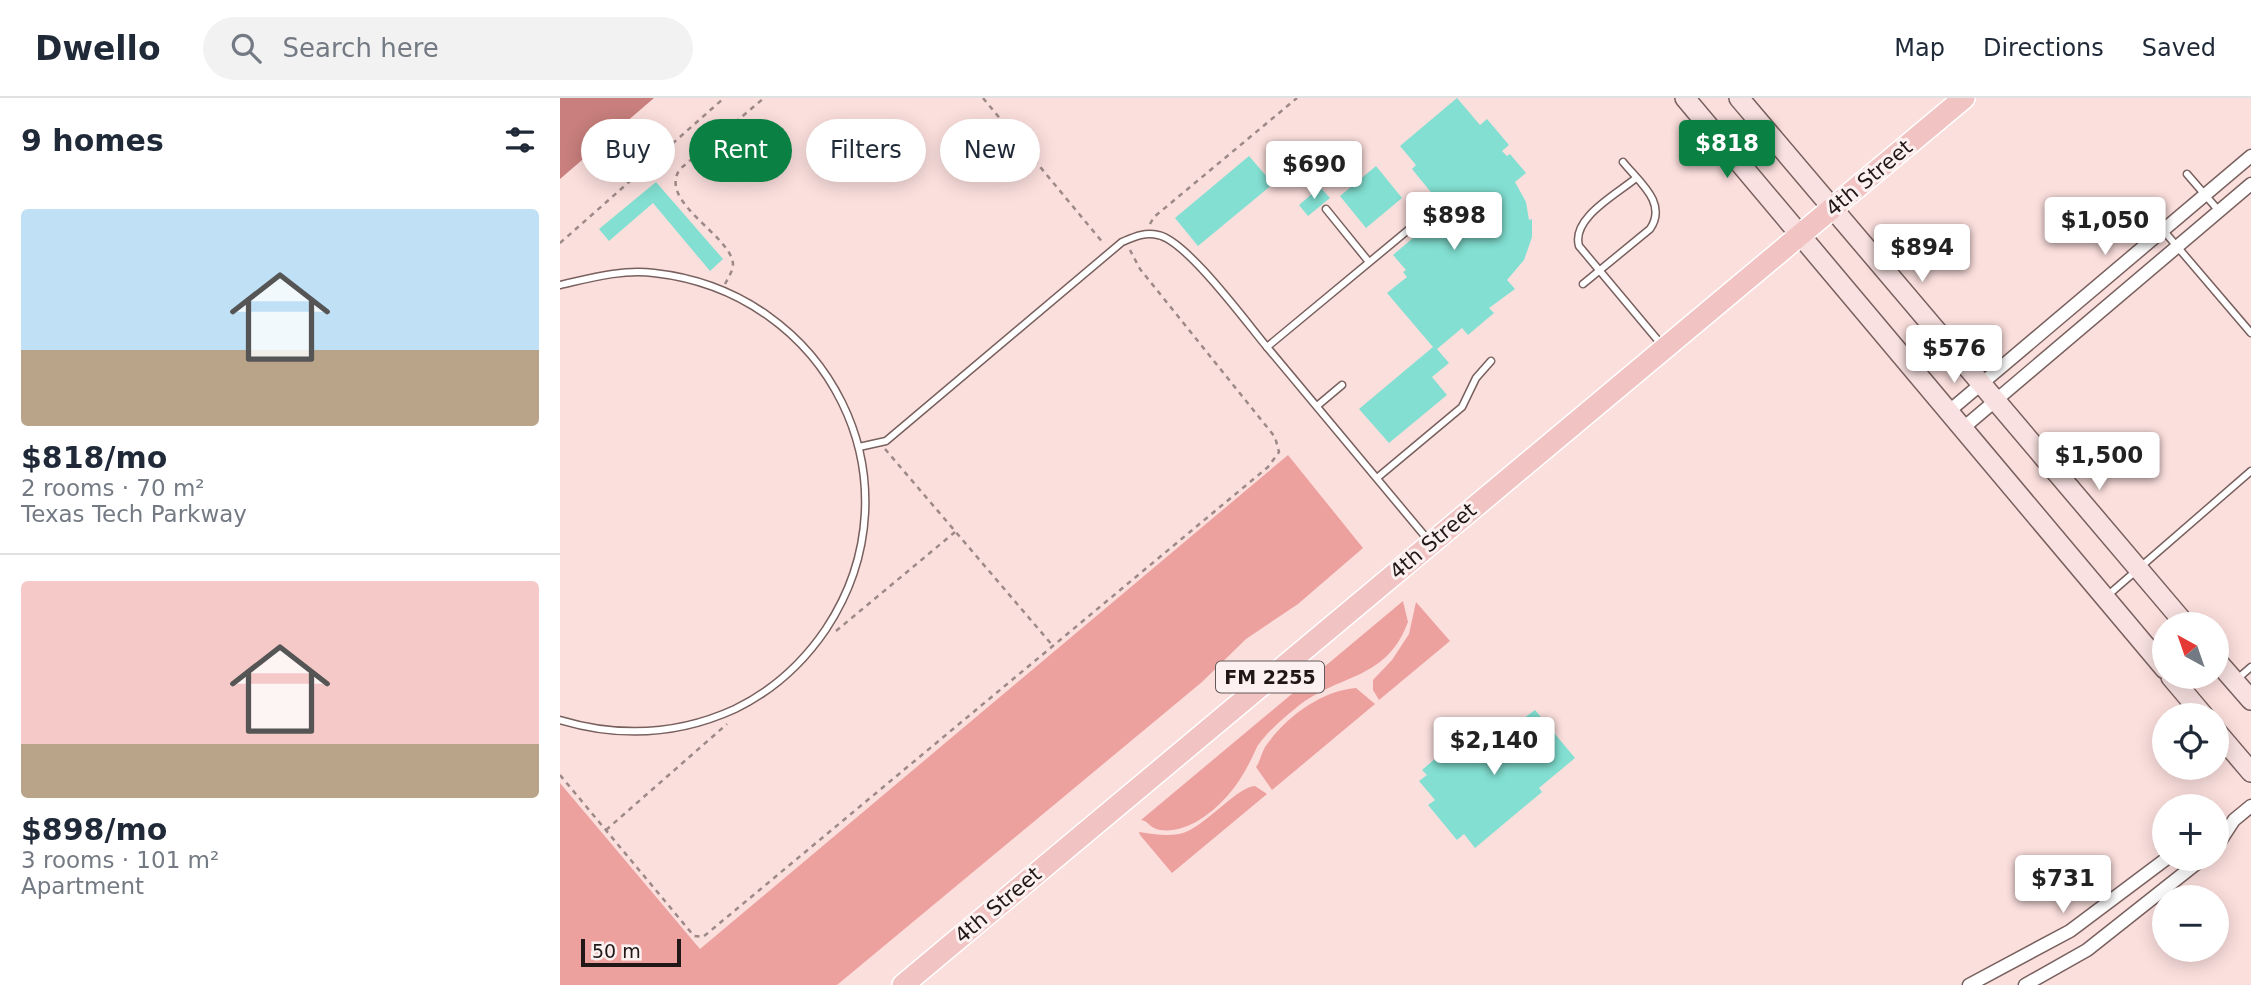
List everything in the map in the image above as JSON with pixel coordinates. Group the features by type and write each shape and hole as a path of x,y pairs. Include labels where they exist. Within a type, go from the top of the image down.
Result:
{"main road":[{"path":"1685,98 2152,654"},
{"path":"1739,98 2175,612"},
{"name":"4th Street","path":"903,985 1964,98"},
{"path":"2230,676 2251,700"},
{"path":"2229,746 2251,772"}],"street":[{"path":"1948,412 2251,156"},
{"path":"1962,429 2251,184"},
{"path":"2229,822 2251,806"},
{"path":"2229,828 2234,820"},
{"path":"1969,985 2070,931 2152,870"},
{"path":"2025,985 2087,950 2187,871"}],"lane":[{"path":"1583,284 1650,229 1656,220 1656,202 1623,162"},
{"path":"2187,174 2219,211"},
{"path":"1636,178 1583,222 1578,230 1579,246 1664,348"},
{"path":"1326,209 1369,262"},
{"path":"1267,347 1419,221"},
{"path":"2163,230 2251,334"},
{"path":"859,447 882,443 1111,252 1127,240 1144,233 1172,240 1188,254 1431,542"},
{"path":"560,285 604,274 652,273 699,281 744,299 784,326 818,361 843,402 859,447 865,489 864,531 854,572 838,611 819,639 785,676 751,701 713,719 673,730 631,733 589,728 560,720"},
{"path":"1377,478 1462,407 1476,378 1491,361"},
{"path":"1317,406 1342,385"},
{"path":"2105,598 2251,471"},
{"path":"2234,681 2251,667"}],"path":[{"path":"560,243 724,98"},
{"path":"722,290 732,270 730,256 680,197 676,174 764,98"},
{"path":"983,98 1111,252"},
{"path":"1144,233 1154,217 1297,98"},
{"path":"560,775 694,936 703,937 1268,467 1279,452 1275,437 1140,269 1127,240"},
{"path":"882,443 1053,646"},
{"path":"819,639 839,629 955,532"},
{"path":"606,830 751,701"}],"shaded area":[{"path":"560,98 654,98 630,119 581,119 581,161 560,179"},
{"path":"1288,455 1363,548 1298,604 1246,639 1202,682 837,985 560,985 560,783 700,949"},
{"path":"1403,601 1408,622 1399,641 1387,655 1375,666 1313,696 1281,721 1259,744 1239,781 1216,808 1196,822 1176,830 1159,830 1141,820"},
{"path":"1416,602 1450,641 1379,700 1373,690 1373,680 1392,660 1409,634"},
{"path":"1356,688 1375,704 1272,790 1256,767 1273,736 1293,716 1317,700 1329,694"},
{"path":"1255,786 1267,794 1172,873 1140,835 1139,832 1167,835 1183,833 1202,822 1240,792"}],"building":[{"path":"1457,98 1480,125 1487,119 1509,145 1502,151 1507,156 1510,154 1526,173 1515,182 1526,202 1529,220 1532,219 1532,237 1524,260 1507,280 1515,289 1489,308 1494,313 1468,335 1462,328 1437,349 1449,363 1432,377 1447,395 1389,443 1359,409 1433,347 1387,293 1407,277 1403,272 1406,270 1393,255 1427,226 1415,212 1434,196 1412,169 1416,165 1400,146"},
{"path":"1249,156 1273,184 1198,246 1175,218"},
{"path":"1376,166 1402,198 1366,228 1340,196"},
{"path":"656,182 723,259 710,271 653,203 609,241 599,229"},
{"path":"1320,187 1330,198 1308,216 1299,205"},
{"path":"1535,710 1575,758 1539,788 1542,792 1475,848 1464,834 1457,840 1428,805 1435,800 1419,781 1427,775 1422,770 1437,757 1441,763 1487,725 1497,738"}]}
